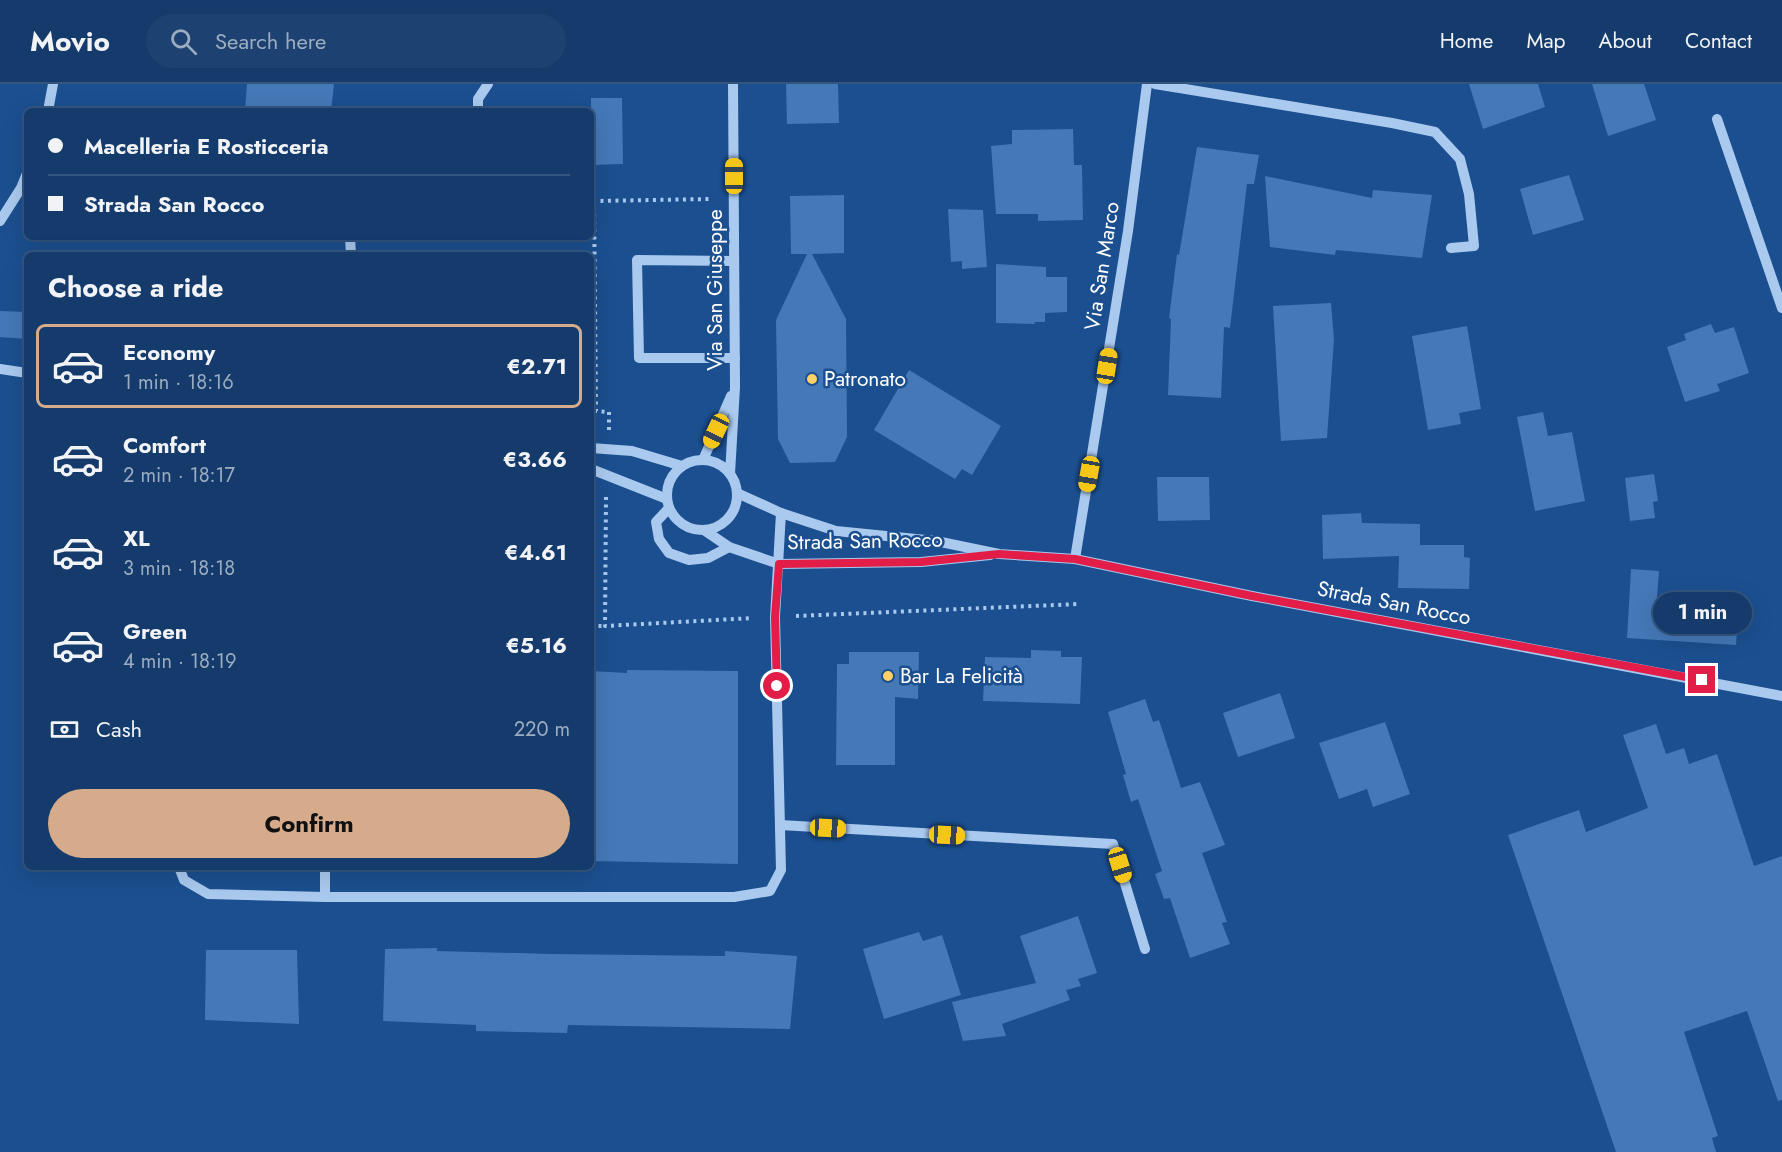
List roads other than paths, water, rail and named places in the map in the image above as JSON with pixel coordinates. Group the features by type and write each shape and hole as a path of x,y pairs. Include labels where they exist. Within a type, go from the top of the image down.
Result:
{"street":[{"path":"49,108 53,84"},
{"path":"478,108 478,99 488,84"},
{"name":"Via San Giuseppe","path":"730,474 735,387 733,84"},
{"name":"Via San Marco","path":"1075,559 1126,242 1147,84"},
{"path":"1155,84 1435,132 1460,159 1469,194 1474,246 1451,248"},
{"path":"1717,119 1782,308"},
{"path":"0,221 24,180"},
{"path":"734,261 637,260 639,358 735,358"},
{"path":"0,369 24,373"},
{"name":"Via San Giuseppe","path":"703,460 735,387"},
{"path":"594,448 632,451 682,465 703,460 722,466 735,483 736,504 732,514 724,522 704,530 683,525 675,518 668,504 594,470"},
{"path":"682,465 670,481 668,504 657,522 659,540 669,553 689,560 708,558 729,547"},
{"name":"Strada San Rocco","path":"737,493 781,513 836,531 936,541 999,554 1075,559 1252,596 1782,696"},
{"path":"180,870 184,880 208,894 325,897 734,897 770,891 781,870 775,617 781,513"},
{"name":"Strada San Rocco","path":"704,530 729,547 779,564 921,562 999,554"},
{"path":"780,825 1113,844 1145,949"},
{"path":"325,897 326,870"}],"place":[{"name":"Patronato","path":"812,379"},
{"name":"Bar La Felicità","path":"888,676"}]}
